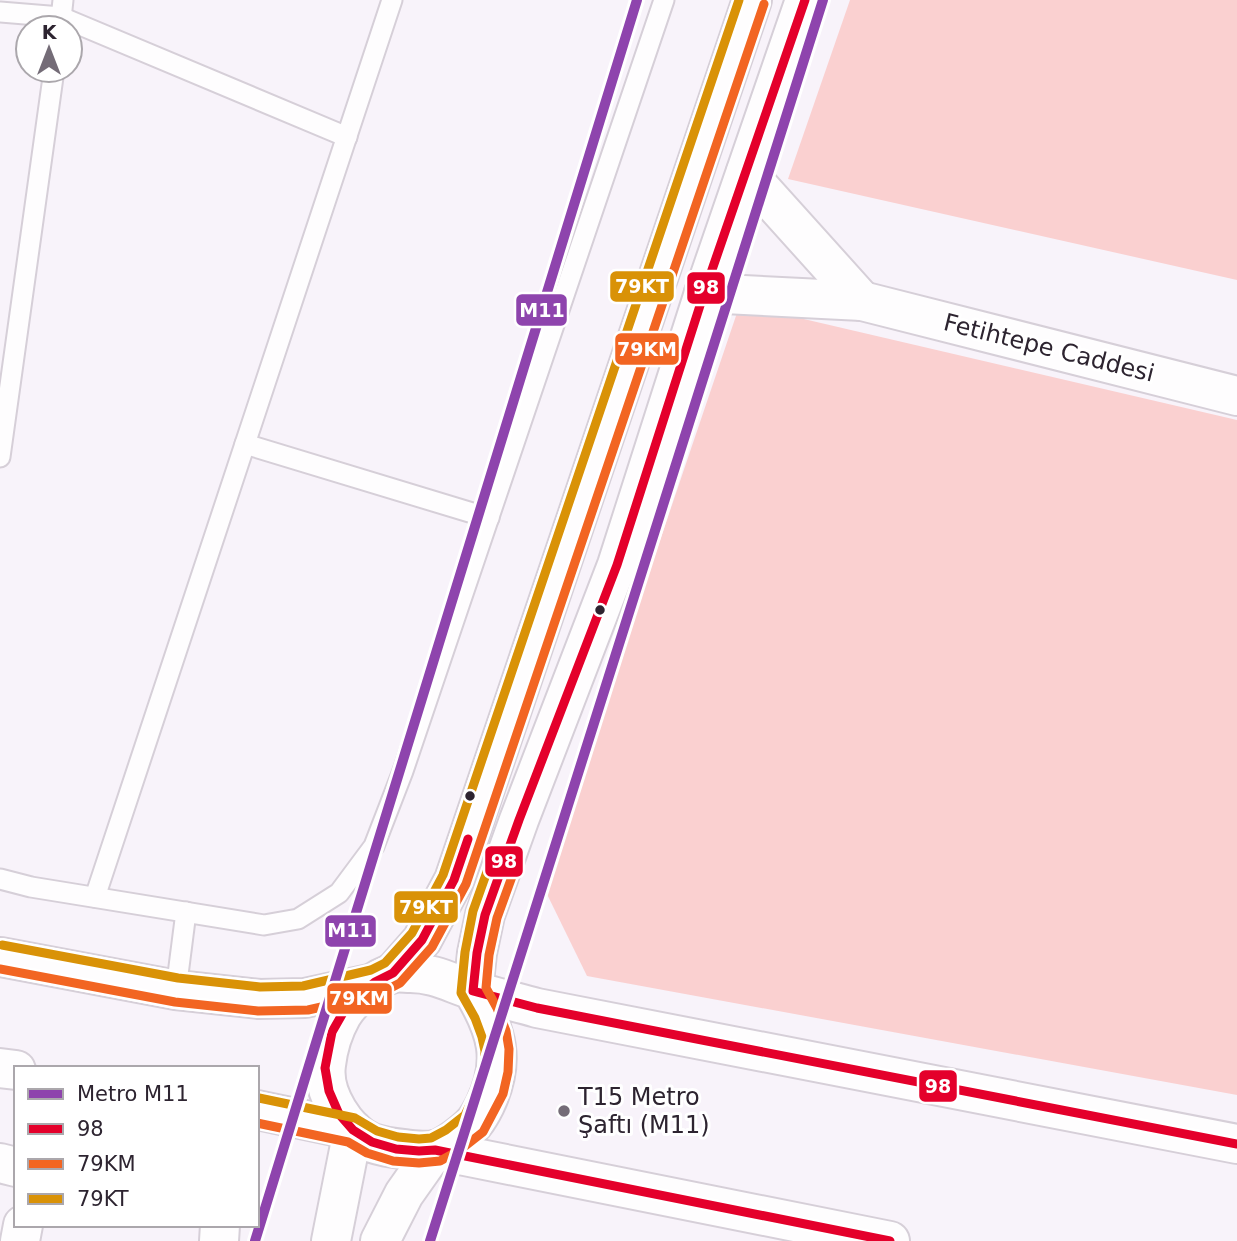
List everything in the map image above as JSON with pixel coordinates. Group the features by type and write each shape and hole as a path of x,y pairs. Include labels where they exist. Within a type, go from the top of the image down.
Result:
{"main road":[{"path":"752,0 454,880 422,940 384,978 348,1004 332,1032 325,1068 329,1091 339,1114 353,1130 372,1142 396,1149 435,1150 891,1241"},
{"path":"381,1241 404,1194 435,1150 475,1123 484,1108 494,1080 497,1050 494,1034 473,991 485,915 617,565 704,293 804,0"},
{"path":"746,173 862,301"},
{"name":"Fetihtepe Caddesi","path":"704,293 862,301 1237,396"},
{"path":"9,959 176,990 259,999 305,998 384,978 420,973 443,978 473,991 551,1010 1237,1144"},
{"path":"259,1110 353,1130"},
{"path":"331,1241 353,1130"}],"lane":[{"path":"95,897 392,0"},
{"path":"0,879 30,887 264,925 298,919 339,893 374,846 403,771 664,0"},
{"path":"0,12 41,14"},
{"path":"84,25 347,137"},
{"path":"0,457 52,84"},
{"path":"245,444 489,518"},
{"path":"176,990 186,912"}],"shaded area":[{"path":"850,0 1237,0 1237,280 788,179"},
{"path":"740,304 1237,420 1237,1095 587,976 543,886"}],"metro line":[{"name":"M11","path":"255,1241 637,0"},
{"name":"M11","path":"430,1241 823,0"}],"transit line":[{"name":"79KT","path":"2,945 178,978 260,987 303,986 371,970 385,963 412,933 443,875 739,0"},
{"name":"98","path":"805,0 704,293 617,565 485,915 473,991 537,1008 1237,1144"},
{"name":"79KM","path":"0,969 175,1002 258,1011 308,1010 379,994 400,983 432,947 466,884 764,4"},
{"name":"98","path":"468,839 454,880 422,940 393,973 375,982 348,1004 332,1032 325,1068 329,1091 339,1114 353,1130 372,1142 396,1149 435,1150 890,1241"},
{"name":"79KT","path":"259,1098 355,1118 377,1131 419,1139 431,1138 465,1115 479,1086 485,1051 475,1018 461,993 465,952 473,911 494,852"},
{"name":"79KM","path":"259,1123 348,1142 367,1153 393,1161 419,1163 440,1161 483,1132 503,1094 508,1072 509,1049 506,1031 486,988 489,955 497,918 518,860"}],"place":[{"name":"T15 Metro Şaftı (M11)","path":"564,1111"}]}
